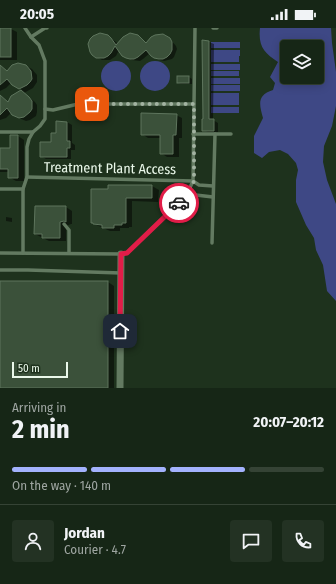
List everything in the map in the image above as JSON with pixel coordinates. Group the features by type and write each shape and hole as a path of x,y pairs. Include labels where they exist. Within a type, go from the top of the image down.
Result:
{"street":[{"path":"120,388 121,254"}],"lane":[{"name":"Treatment Plant Access","path":"23,253 23,189 27,177 27,147 33,132 45,119 45,61 39,45 25,28"},
{"path":"31,37 47,28"},
{"path":"0,253 127,253 187,194 194,181 195,28"},
{"path":"45,109 53,110 78,104 194,104"},
{"path":"0,132 33,132"},
{"path":"194,134 231,134"},
{"path":"212,243 215,134"},
{"name":"Treatment Plant Access","path":"27,177 194,181 199,185 213,186"},
{"path":"0,188 23,189"},
{"path":"187,194 213,197"},
{"path":"64,224 69,230 69,253"},
{"path":"0,270 121,273"}],"water":[{"path":"260,28 331,28 336,72 336,106 332,126 324,146 323,162 327,180 336,204 336,301 327,291 323,265 316,250 314,238 306,225 296,202 296,180 298,170 296,163 288,154 280,150 269,152 262,158 254,153 254,136 263,118 260,101 264,95 273,90 275,83 270,77 278,62 266,52 260,40"},
{"path":"211,42 240,42 240,48 211,48"},
{"path":"211,50 240,50 240,56 211,56"},
{"path":"211,56 239,56 239,62 211,62"},
{"path":"116,61 127,65 131,76 127,87 116,91 105,87 101,76 105,65"},
{"path":"155,61 166,65 170,76 166,87 155,91 144,87 140,76 144,65"},
{"path":"211,64 240,64 240,70 211,70"},
{"path":"211,71 239,71 239,76 211,76"},
{"path":"211,78 240,78 240,84 211,84"},
{"path":"211,85 240,85 240,91 211,91"},
{"path":"211,93 239,93 239,105 211,105"},
{"path":"211,107 239,107 239,113 211,113"}],"building":[{"path":"0,28 11,28 11,57 0,57"},
{"path":"100,33 108,35 116,45 123,37 130,33 138,35 146,43 151,37 163,34 170,38 172,42 172,50 167,57 163,59 154,58 146,50 138,57 130,59 122,56 115,46 108,56 104,58 96,58 90,52 88,44 93,36"},
{"path":"202,40 209,41 209,119 214,119 214,131 202,131"},
{"path":"18,63 26,65 31,71 32,79 30,82 19,89 12,85 7,79 0,85 0,65 7,71 12,65"},
{"path":"177,76 189,76 189,83 177,83"},
{"path":"21,90 32,101 32,109 30,112 24,117 19,118 12,115 7,108 0,115 0,95 8,102 11,96"},
{"path":"141,113 177,114 176,135 173,135 173,154 160,154 160,135 141,135"},
{"path":"56,121 67,122 67,141 70,141 70,148 67,148 67,157 40,157 40,142 51,142 51,133 56,133"},
{"path":"10,135 18,135 18,178 8,178 8,169 0,169 0,148 10,148"},
{"path":"108,185 152,185 152,198 126,198 126,223 122,223 122,225 114,225 114,228 102,228 102,225 91,223 91,189 108,189"},
{"path":"35,206 66,206 66,222 60,222 60,238 42,238 42,234 34,234"},
{"path":"0,281 108,281 108,388 0,388"}],"way so far":[{"path":"92,104 194,104 194,181 187,194 179,203"}],"route":[{"path":"120,331 121,254 127,253 179,203"}]}
